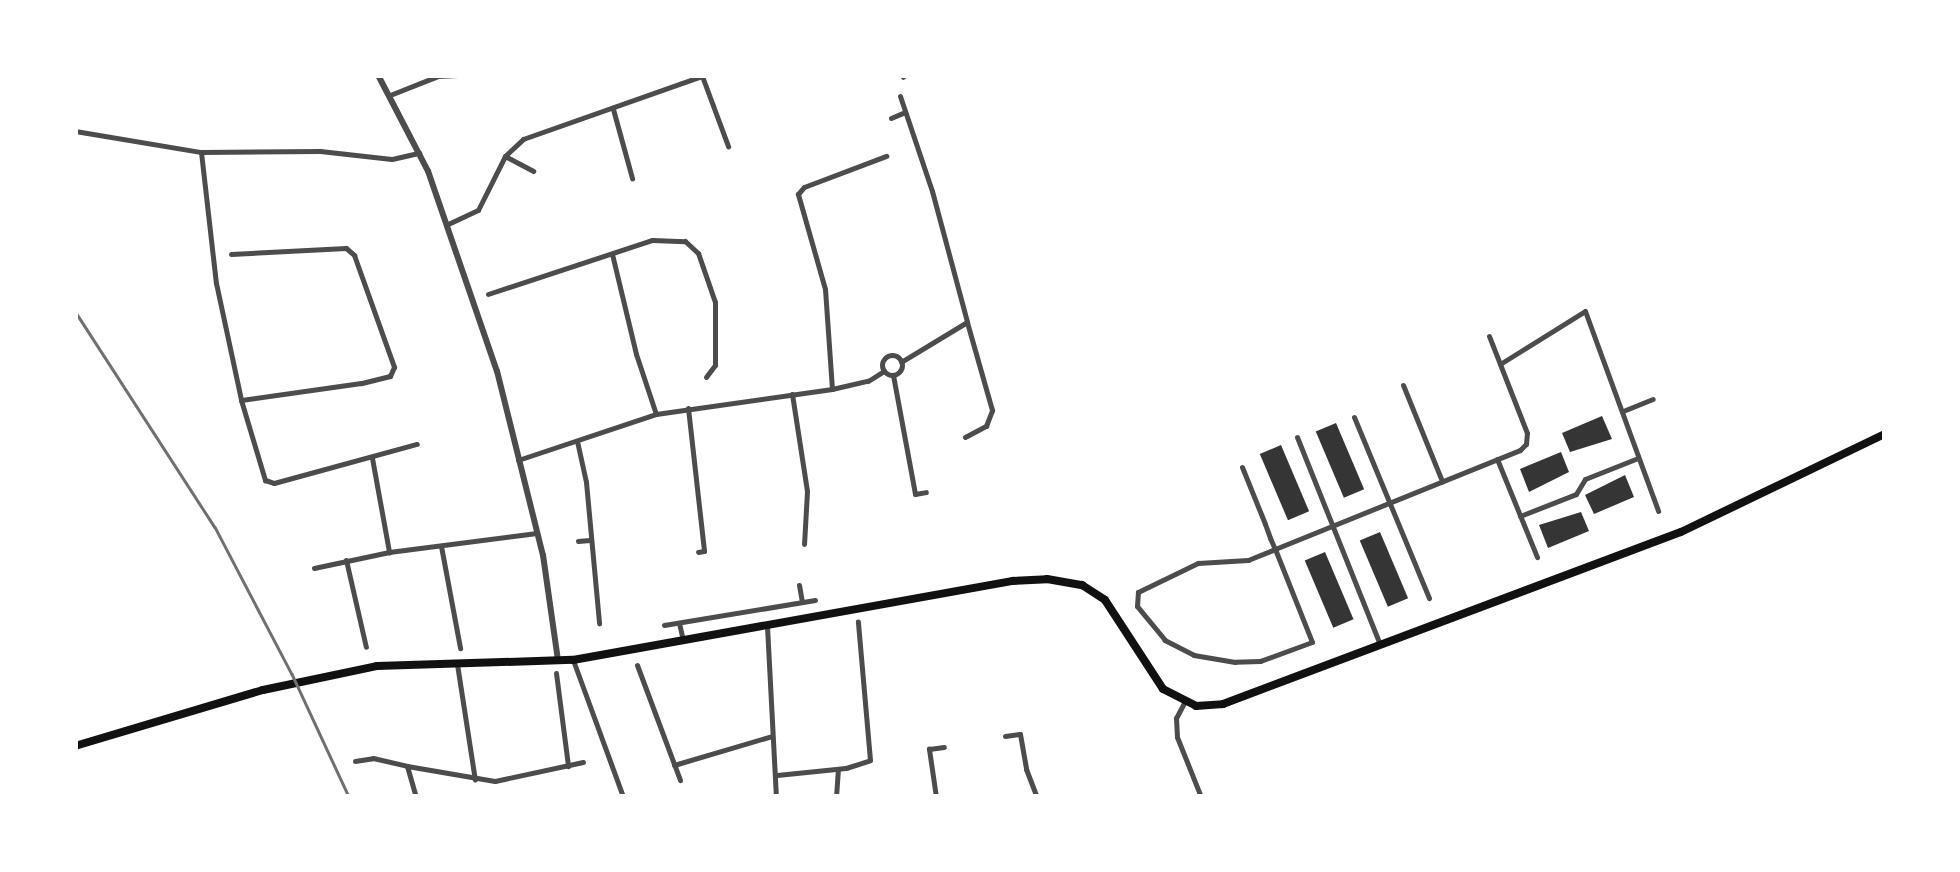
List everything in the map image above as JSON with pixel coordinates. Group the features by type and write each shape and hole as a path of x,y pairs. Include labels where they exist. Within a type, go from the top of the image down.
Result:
{"main road":[{"path":"75,746 178,713 377,666 573,660 1012,581 1064,580 1105,600 1157,683 1184,703 1204,706 1235,700 1682,532 1885,434"}],"street":[{"path":"378,75 448,224 496,372 537,532 558,661"},
{"path":"390,95 458,75"},
{"path":"448,224 478,210 505,156 522,139 704,75 728,146"},
{"path":"900,96 992,412 986,426 965,436"},
{"path":"612,108 632,178"},
{"path":"891,118 905,112"},
{"path":"75,131 201,152 320,151 392,160 416,154"},
{"path":"201,152 216,282 241,400 265,480 274,483 417,444"},
{"path":"505,156 533,171"},
{"path":"832,389 825,289 798,200 804,187 886,156"},
{"path":"852,168 857,180"},
{"path":"488,294 662,238 694,246 708,277 717,316 715,364 706,376"},
{"path":"231,254 346,248 354,255 394,367 390,376 361,384 241,400"},
{"path":"612,254 656,414"},
{"path":"1500,364 1585,311 1658,512"},
{"path":"901,362 966,322"},
{"path":"1242,467 1275,549 1312,642 1260,661 1207,658 1165,640 1137,606 1142,589 1198,564 1242,562 1275,549 1333,526 1520,450 1528,433 1489,336"},
{"path":"884,371 886,356 894,355 901,362"},
{"path":"893,375 900,370 901,362"},
{"path":"518,460 656,414 832,389 868,381 884,371"},
{"path":"884,371 893,375"},
{"path":"893,375 915,494 926,492"},
{"path":"1403,384 1442,482"},
{"path":"792,394 810,517 804,544"},
{"path":"1623,411 1653,399"},
{"path":"688,408 704,544 704,551 698,552"},
{"path":"1354,417 1429,598"},
{"path":"1297,437 1380,644"},
{"path":"577,440 599,623"},
{"path":"372,458 389,552"},
{"path":"1520,516 1576,494 1585,478 1638,458"},
{"path":"1497,459 1537,558"},
{"path":"314,568 389,552 537,532"},
{"path":"578,541 590,540"},
{"path":"441,546 460,648"},
{"path":"346,560 366,647"},
{"path":"800,585 802,602"},
{"path":"664,625 815,600"},
{"path":"583,603 594,602"},
{"path":"679,622 683,641"},
{"path":"777,774 861,766 872,754 858,622"},
{"path":"766,626 776,797"},
{"path":"573,660 623,797"},
{"path":"457,664 475,780"},
{"path":"637,665 680,780"},
{"path":"556,673 568,766"},
{"path":"1184,703 1176,718 1177,737 1200,797"},
{"path":"1006,736 1020,734 1026,769 1037,797"},
{"path":"674,765 772,736"},
{"path":"936,797 930,749 944,747"},
{"path":"355,761 374,758 475,780 508,780 583,762"},
{"path":"407,766 416,797"},
{"path":"836,797 838,769"}],"building":[{"path":"1602,416 1612,439 1570,452 1562,433"},
{"path":"1336,423 1364,489 1344,498 1316,432"},
{"path":"1281,445 1309,511 1288,520 1260,454"},
{"path":"1561,452 1569,472 1529,492 1520,469"},
{"path":"1625,475 1634,497 1594,514 1585,495"},
{"path":"1581,512 1589,531 1548,548 1539,525"},
{"path":"1380,532 1408,598 1388,607 1360,541"},
{"path":"1325,552 1354,619 1333,628 1305,561"}],"railway":[{"path":"75,311 215,527 292,674 349,797"}]}
